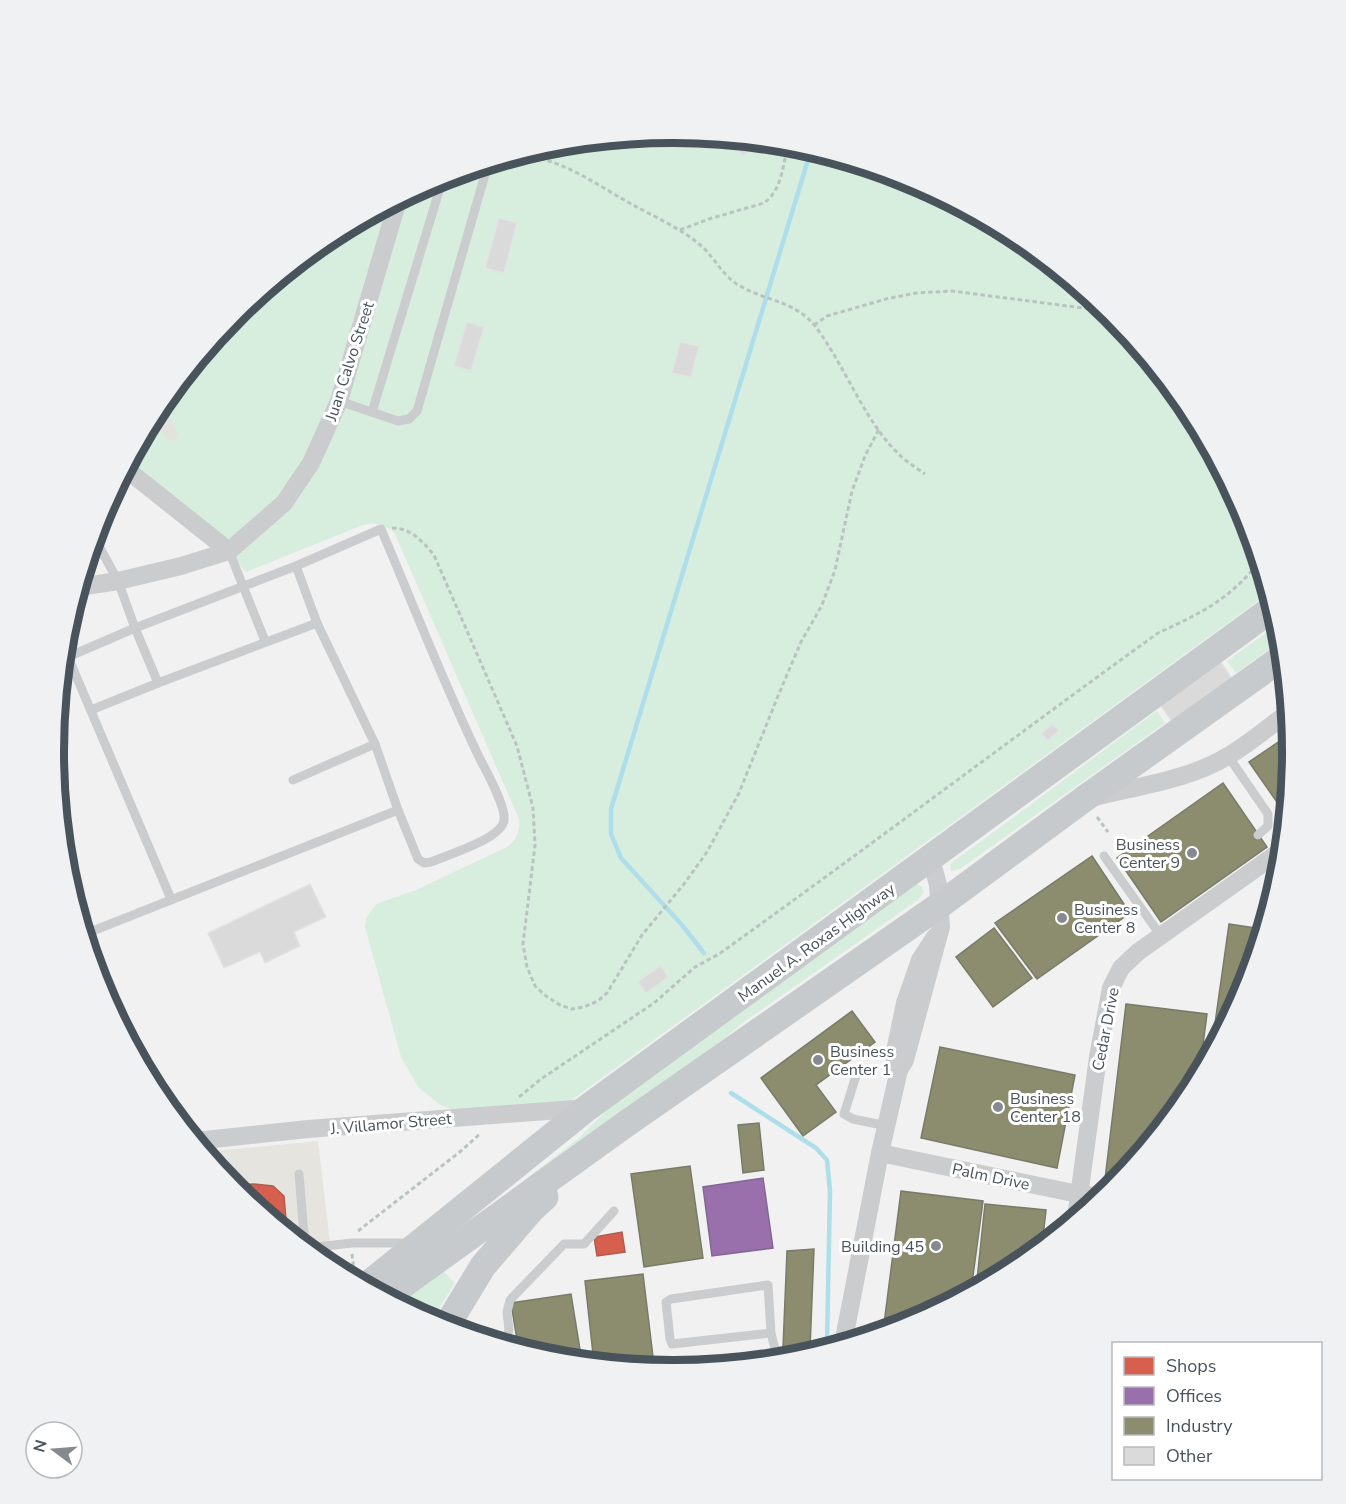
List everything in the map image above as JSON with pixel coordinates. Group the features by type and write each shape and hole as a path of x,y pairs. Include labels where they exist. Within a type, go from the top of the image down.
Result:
{"main road":[{"name":"Manuel A. Roxas Highway","path":"372,1281 587,1108 1265,614"},
{"path":"393,1292 623,1126 941,916 1090,808 1275,664"},
{"path":"451,1318 483,1266 532,1209 623,1126"}],"street":[{"name":"Juan Calvo Street","path":"88,586 181,566 229,551 284,503 312,463 339,401 395,211"},
{"path":"132,474 229,551"},
{"path":"1090,808 1190,774 1228,756 1280,719"},
{"name":"Cedar Drive","path":"1077,1206 1098,1057 1111,988 1122,968 1138,952 1272,857"},
{"path":"845,1335 898,1070 894,1056 905,1003 920,960 941,916 931,858"},
{"name":"J. Villamor Street","path":"205,1140 308,1129 587,1108"},
{"name":"Palm Drive","path":"880,1153 1089,1195"}],"lane":[{"path":"339,401 398,420 408,419 417,411 485,173"},
{"path":"372,412 439,190"},
{"path":"73,655 135,628 296,566 381,529 466,731 491,781 503,812 504,820 497,833 424,863 418,859 375,744 317,623 296,566"},
{"path":"100,548 118,581 158,683"},
{"path":"229,551 265,641"},
{"path":"91,710 265,641 317,623"},
{"path":"71,669 91,710 171,899"},
{"path":"293,780 375,744"},
{"path":"1228,756 1268,814 1268,826 1258,835"},
{"path":"92,931 398,810"},
{"path":"1104,856 1161,936"},
{"path":"856,1076 844,1114 853,1119 887,1126"},
{"path":"299,1174 305,1236"},
{"path":"506,1337 509,1330 507,1312 510,1300 564,1244 584,1244 614,1211"},
{"path":"319,1247 351,1243 420,1243"},
{"path":"771,1333 672,1344 666,1302 671,1299 768,1285 771,1333 776,1351"}],"path":[{"path":"680,230 764,203 771,198 777,190 786,154"},
{"path":"540,158 566,168 680,230 700,245 725,276 742,288 802,312 831,349 879,429 902,457 925,474"},
{"path":"814,325 827,316 916,293 952,291 1089,309"},
{"path":"381,529 396,527 408,531 421,540 434,555 517,746 534,808 535,845 523,944 527,968 535,986 560,1005 572,1009 584,1007 598,1001 616,980 642,935 659,912 671,901 706,852 739,793 801,642 822,605 835,570 852,491 865,456 879,429"},
{"path":"368,1224 461,1151 498,1114 541,1079 654,1003 695,968 719,954 838,869 989,755 1158,633 1189,619 1230,594 1253,570"},
{"path":"1090,808 1108,832"}],"shaded area":[{"path":"318,1141 331,1255 272,1209 214,1151"}],"green space":[{"path":"673,143 713,145 792,155 869,176 942,206 1011,246 1043,269 1103,322 1156,382 1179,414 1219,483 1249,556 1262,598 573,1099 566,1103 457,1111 440,1105 418,1087 401,1057 365,927 366,918 376,904 416,890 507,847 517,835 519,819 394,532 379,524 363,525 246,572 200,519 136,466 167,414 216,351 243,322 303,269 335,246 404,206 477,176 516,164 554,155 633,145"},
{"path":"1269,630 1272,647 1236,673 1227,661"},
{"path":"1157,711 1165,723 960,869 951,871 952,862"},
{"path":"916,884 921,886 924,892 918,900 744,1022 694,1064 524,1184 522,1182 578,1139 609,1108"},
{"path":"441,1269 455,1283 436,1312 404,1298"}],"sand":[{"path":"167,414 179,434 176,441 169,440 160,427"}],"building: Shops":[{"path":"246,1185 273,1186 284,1196 286,1221 272,1209"},
{"path":"622,1232 625,1252 597,1256 594,1237"}],"building: Offices":[{"path":"763,1178 773,1248 712,1256 703,1187"}],"building: Industry":[{"path":"1281,740 1279,805 1249,762"},
{"name":"Business Center 9","path":"1223,783 1267,847 1161,922 1117,858"},
{"name":"Business Center 8","path":"1092,856 1130,913 1037,979 995,923"},
{"path":"1229,924 1255,928 1235,985 1214,1030"},
{"path":"994,928 1032,978 993,1007 956,957"},
{"path":"1126,1004 1207,1014 1202,1052 1179,1090 1156,1122 1105,1179"},
{"name":"Business Center 1","path":"852,1011 875,1042 816,1085 836,1112 803,1136 761,1078"},
{"name":"Business Center 18","path":"940,1047 1075,1075 1057,1168 921,1138"},
{"path":"759,1123 764,1170 743,1173 738,1125"},
{"path":"690,1166 703,1258 644,1267 631,1174"},
{"name":"Building 45","path":"901,1191 983,1201 972,1282 942,1298 884,1322"},
{"path":"985,1204 1046,1210 1043,1235 977,1279"},
{"path":"814,1249 810,1345 794,1348 783,1348 787,1251"},
{"path":"643,1274 653,1360 593,1355 585,1281"},
{"path":"571,1294 581,1353 516,1340 511,1303"}],"building: Other":[{"path":"737,147 747,149 749,151 743,156"},
{"path":"499,218 517,223 504,273 485,268"},
{"path":"467,322 484,327 471,371 454,366"},
{"path":"680,342 699,346 691,377 672,373"},
{"path":"1218,658 1235,683 1175,726 1158,702"},
{"path":"1052,724 1059,730 1048,741 1041,734"},
{"path":"310,884 326,917 294,932 300,946 265,963 260,952 224,968 208,933"},
{"path":"661,966 668,977 646,993 638,981"}],"waterway":[{"path":"704,953 682,925 621,858 611,834 611,809 808,159"},
{"path":"731,1093 816,1148 827,1160 830,1191 827,1341"}],"place":[{"name":"Business Center 9","path":"1192,853"},
{"name":"Business Center 8","path":"1062,918"},
{"name":"Business Center 1","path":"818,1060"},
{"name":"Business Center 18","path":"998,1107"},
{"name":"Building 45","path":"936,1246"}]}
